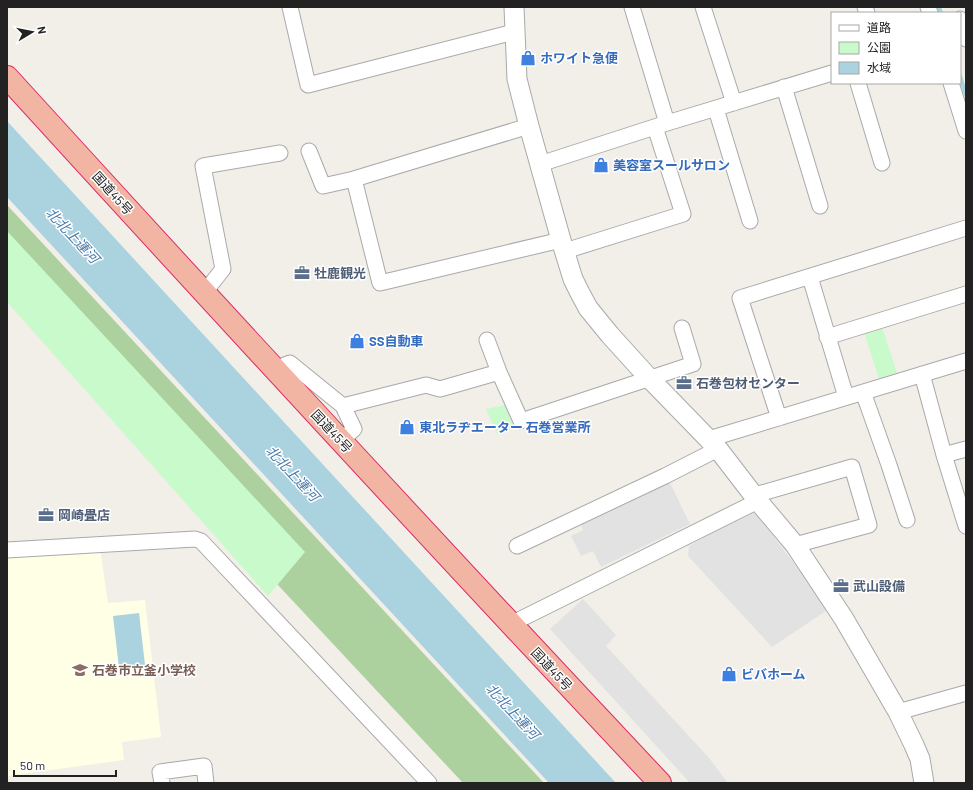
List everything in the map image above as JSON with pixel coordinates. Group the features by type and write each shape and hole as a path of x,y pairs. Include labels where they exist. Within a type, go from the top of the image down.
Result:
{"highway":[{"name":"国道45号","path":"7,77 204,293 660,783"}],"street":[{"path":"290,7 308,85 514,32"},
{"path":"514,7 517,78 529,126 573,279 588,308 649,378 714,444 795,545 844,619 898,712 920,759 924,783"},
{"path":"354,180 380,283 563,246 683,214 632,7"},
{"path":"703,7 734,103"},
{"path":"540,164 661,125 831,73"},
{"path":"858,84 882,163"},
{"path":"952,84 966,131"},
{"path":"784,87 820,206"},
{"path":"716,109 750,221"},
{"path":"309,151 323,186 354,180 529,126"},
{"path":"204,293 223,269 203,166 280,153"},
{"path":"780,418 740,298 966,228"},
{"path":"810,277 846,397"},
{"path":"827,336 966,294"},
{"path":"487,340 499,372 521,421 692,364 682,328"},
{"path":"517,546 665,476 714,444 780,418 966,361"},
{"path":"275,369 290,363 343,406 354,430 341,441"},
{"path":"343,406 426,385 440,389 499,372"},
{"path":"922,374 944,455 966,526"},
{"path":"863,392 907,520"},
{"path":"944,455 966,449"},
{"path":"511,624 756,498 852,467 869,525 795,545"},
{"path":"7,550 195,539 201,541 429,783"},
{"path":"898,712 966,693"},
{"path":"162,783 160,772 204,766 206,783"}],"shaded area":[{"path":"667,477 690,524 601,567 593,551 581,556 571,536 583,530 579,521"},
{"path":"747,512 756,514 829,609 772,647 688,556 689,546"},
{"name":"石巻市立釜小学校","path":"100,548 108,603 145,600 161,737 122,742 124,760 7,776 7,554"},
{"path":"583,599 616,635 606,646 709,758 728,783 690,783 550,629"}],"green space":[{"path":"7,205 544,783 463,783 277,584 7,237"},
{"path":"7,231 305,552 268,596 7,302"},
{"path":"882,327 897,373 879,379 864,332"},
{"path":"505,405 514,427 497,434 486,409"}],"water":[{"name":"北北上運河","path":"7,121 616,783 549,783 7,197"},
{"path":"139,613 145,665 119,668 113,616"}],"waterway":[{"path":"939,7 941,12"},
{"path":"961,79 966,95"}],"place":[{"name":"ホワイト急便","path":"528,58"},
{"name":"美容室スールサロン","path":"601,165"},
{"name":"牡鹿観光","path":"302,273"},
{"name":"SS自動車","path":"357,341"},
{"name":"石巻包材センター","path":"684,383"},
{"name":"東北ラヂエーター 石巻営業所","path":"407,427"},
{"name":"岡崎畳店","path":"46,515"},
{"name":"武山設備","path":"841,586"},
{"name":"石巻市立釜小学校","path":"80,670"},
{"name":"ビバホーム","path":"729,674"}]}
